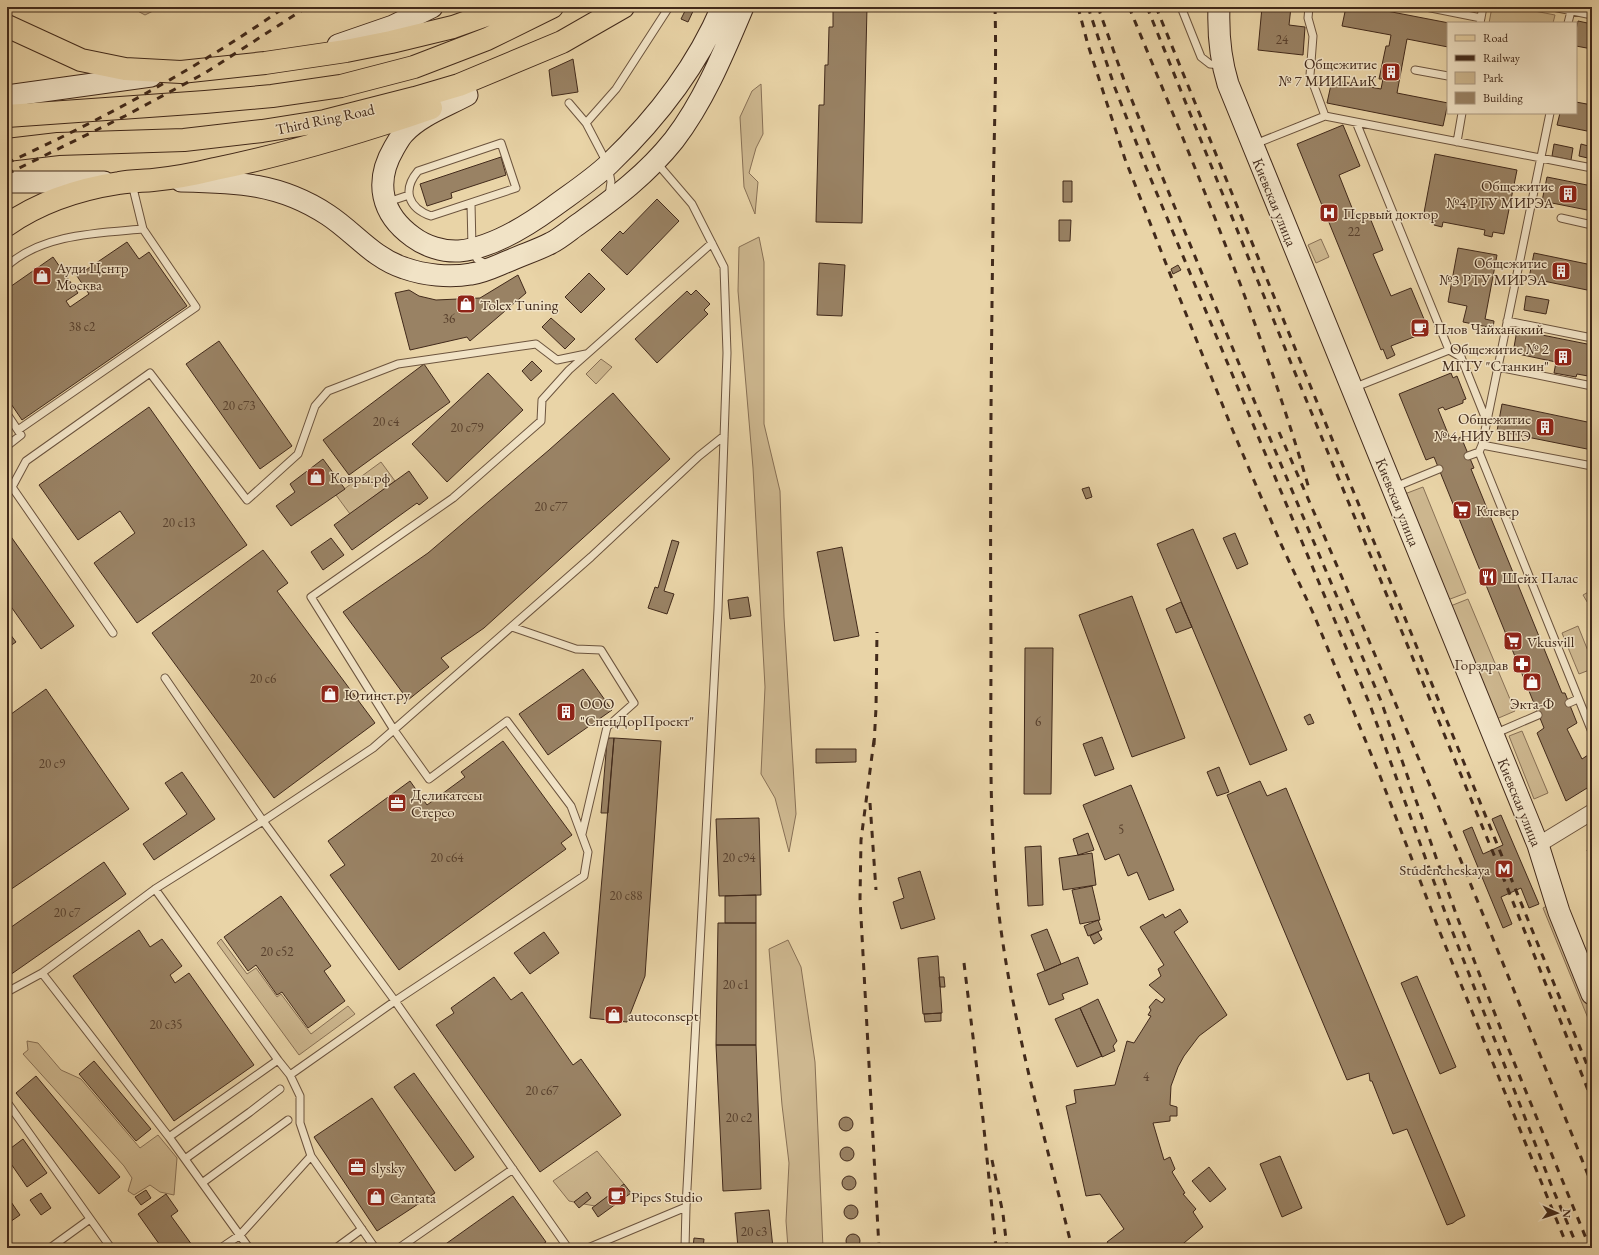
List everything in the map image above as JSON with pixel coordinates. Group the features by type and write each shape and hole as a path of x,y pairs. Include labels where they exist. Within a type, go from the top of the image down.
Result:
{"main road":[{"path":"265,63 349,42 393,26 432,7"},
{"path":"7,96 181,72 265,63 346,51 391,42 453,26 509,7"},
{"name":"Third Ring Road","path":"7,116 272,96 341,86 422,64 487,39 552,7"},
{"path":"562,42 517,70 420,120 403,133 388,159 385,170 383,190 385,203 392,217 401,228 420,243 441,250 458,251 472,248 504,237 539,217 608,165 644,128 690,68 713,29 722,7"},
{"path":"154,180 238,183 276,189 329,215 381,258 401,268 420,274 448,276 470,274 493,267 551,243 598,210 629,186 656,162 675,138 697,104 726,49 743,7"},
{"name":"Киевская улица","path":"1219,7 1218,28 1222,65 1228,84 1538,845 1559,912 1592,994"},
{"name":"Third Ring Road","path":"7,150 58,144 174,140 262,131 325,122 459,85 562,42 621,8"},
{"path":"7,26 82,60 125,69 181,72"},
{"path":"7,182 126,182 154,180 215,170 286,152 394,120 468,95"},
{"path":"7,225 40,206 83,190 126,182"}],"street":[{"path":"1538,845 1592,812"}],"lane":[{"path":"586,123 616,89 669,7"},
{"path":"1182,7 1201,58 1210,64 1222,65"},
{"path":"1309,7 1308,18 1313,36 1310,75 1325,116"},
{"path":"1426,7 1480,20 1483,7"},
{"path":"1553,7 1592,15"},
{"path":"1568,22 1571,11"},
{"path":"1415,70 1447,76"},
{"path":"569,103 586,123 608,165 611,182 609,197 598,210"},
{"path":"1457,142 1462,114"},
{"path":"1550,114 1487,422 1480,448 1592,732"},
{"path":"1252,145 1325,116 1592,168"},
{"path":"1356,122 1449,350 1461,357 1487,422"},
{"path":"501,143 516,188 471,203 431,216 422,213 415,206 409,195 409,185 418,171 501,143"},
{"path":"656,162 692,204 724,267 727,353 718,616 685,1248"},
{"path":"18,430 196,307 143,229 126,182"},
{"path":"385,203 409,195"},
{"path":"471,203 472,248 477,259 493,267"},
{"path":"1561,218 1592,225"},
{"path":"7,266 36,247 65,238 143,229"},
{"path":"290,1075 395,1002 584,876 588,852 571,806 507,721 429,779 394,730 311,597 453,498 541,421 542,400 569,370 712,243"},
{"path":"1508,321 1592,338"},
{"path":"113,633 9,488 26,461 150,373 247,500 298,454 315,406 328,391 398,364 536,344 557,360 586,354"},
{"path":"1351,388 1449,350"},
{"path":"1498,367 1592,386"},
{"path":"7,414 21,435 7,446"},
{"path":"7,992 42,973 155,889 263,821 373,748 591,557 699,456 724,436"},
{"path":"1468,456 1480,448 1592,466"},
{"path":"1392,488 1439,469"},
{"path":"512,627 576,648 601,650 634,703 608,727 582,834"},
{"path":"165,678 263,821 395,1002 568,1248"},
{"path":"1569,703 1578,699"},
{"path":"1493,734 1538,715"},
{"path":"155,889 290,1075 300,1096 300,1123 311,1156 375,1248"},
{"path":"42,973 169,1136 249,1248"},
{"path":"169,1136 278,1060"},
{"path":"185,1159 280,1089"},
{"path":"7,1102 111,1248"},
{"path":"202,1183 288,1120"},
{"path":"220,1248 240,1235 311,1156"},
{"path":"399,1248 513,1169"},
{"path":"588,1248 686,1207"},
{"path":"50,1248 90,1219"},
{"path":"336,1248 362,1229"}],"green space":[{"path":"161,7 145,15 132,8"},
{"path":"1492,7 1514,7 1555,15 1553,22 1489,22"},
{"path":"761,84 763,134 756,148 749,173 758,182 755,214 744,187 740,117 752,91"},
{"path":"759,237 764,262 764,424 780,491 784,617 796,814 789,852 775,798 761,774 765,687 753,468 738,291 739,247"},
{"path":"1321,239 1329,257 1316,263 1308,245"},
{"path":"601,359 612,367 596,384 586,374"},
{"path":"381,462 395,481 350,514 336,495"},
{"path":"1423,487 1466,593 1445,601 1402,495"},
{"path":"1592,590 1592,610 1583,595"},
{"path":"1468,599 1515,711 1494,720 1448,607"},
{"path":"1578,626 1592,661 1592,669 1579,674 1562,633"},
{"path":"1522,731 1548,793 1534,799 1509,736"},
{"path":"1547,906 1592,1014 1592,1028 1543,908"},
{"path":"221,939 247,974 256,968 277,997 281,994 311,1034 348,1006 355,1014 299,1055 217,943"},
{"path":"788,940 801,967 815,1062 823,1248 788,1248 786,1221 789,1163 782,1105 769,949"},
{"path":"27,1041 38,1043 61,1070 81,1079 140,1148 158,1135 177,1158 174,1195 160,1192 150,1185 134,1195 128,1191 132,1178 124,1166 23,1054 28,1050"},
{"path":"597,1151 624,1184 595,1206 584,1204 591,1198 587,1193 574,1202 569,1201 553,1181"}],"building":[{"path":"687,7 695,7 688,22 681,19"},
{"path":"833,7 867,7 862,223 816,222 819,105 824,105 825,65 828,65 829,27 833,27"},
{"path":"1262,7 1291,7 1289,25 1305,27 1303,55 1258,50"},
{"name":"Общежитие № 7 МИИГАиК","path":"1346,7 1366,7 1447,23 1447,47 1407,39 1397,93 1447,103 1443,126 1327,103 1332,80 1381,89 1383,79 1379,79 1386,46 1389,46 1391,35 1342,26"},
{"path":"1578,21 1592,24 1592,49 1577,46"},
{"path":"573,59 578,92 552,96 549,70"},
{"path":"1577,102 1592,105 1592,132 1557,125 1560,114 1577,114"},
{"path":"1343,125 1360,166 1339,175 1356,218 1368,213 1383,250 1373,254 1391,296 1411,288 1429,331 1391,346 1395,355 1387,359 1383,349 1381,350 1297,144"},
{"path":"1554,144 1573,148 1571,160 1552,156"},
{"path":"1581,144 1592,147 1592,159 1579,156"},
{"path":"1435,154 1517,170 1504,234 1493,232 1492,237 1484,235 1485,230 1443,222 1442,227 1434,225 1435,220 1423,218"},
{"path":"501,157 506,175 451,193 452,198 427,206 420,184"},
{"name":"Общежитие №4 РТУ МИРЭА","path":"1547,177 1592,186 1592,211 1542,201"},
{"path":"1063,181 1072,181 1072,202 1063,202"},
{"path":"657,199 679,221 627,275 601,250 620,231 623,234"},
{"path":"1059,220 1071,220 1070,241 1059,241"},
{"path":"127,242 139,259 149,252 187,306 22,420 7,398 7,351 10,349 7,344 7,289 53,257 78,293 66,301 70,307 89,294 77,276"},
{"path":"1458,248 1497,255 1485,319 1494,321 1493,328 1463,322 1467,306 1448,302"},
{"name":"Общежитие №3 РТУ МИРЭА","path":"1534,253 1592,265 1592,291 1529,278"},
{"path":"819,263 845,265 842,316 817,315"},
{"path":"1178,265 1181,270 1173,274 1171,269"},
{"path":"589,273 605,289 581,313 565,297"},
{"path":"518,275 526,293 470,341 467,337 410,350 395,293 409,290 419,296 436,300 480,298"},
{"path":"696,290 710,304 704,310 708,314 657,363 635,339 687,291 691,295"},
{"path":"1526,296 1549,300 1546,314 1524,310"},
{"path":"551,318 575,339 565,349 542,327"},
{"name":"Общежитие № 2 МГТУ \"Станкин\"","path":"1517,330 1592,345 1592,369 1589,369 1588,376 1577,374 1576,377 1554,373 1556,362 1513,353"},
{"path":"219,341 292,446 260,469 186,364"},
{"path":"532,361 542,371 531,381 522,371"},
{"path":"424,364 450,402 349,475 323,440"},
{"path":"488,373 523,410 447,482 412,444"},
{"path":"1451,373 1453,378 1457,376 1466,399 1463,400 1463,403 1445,410 1443,407 1438,409 1451,441 1461,437 1474,468 1471,469 1562,693 1565,693 1577,723 1567,729 1582,759 1591,753 1589,749 1592,748 1592,785 1566,801 1537,733 1544,728 1434,457 1426,460 1399,394"},
{"path":"613,393 670,459 484,628 441,658 449,667 408,700 343,612 428,553 549,450"},
{"name":"Общежитие № 4 НИУ ВШЭ","path":"1502,404 1592,423 1592,450 1497,431"},
{"path":"149,407 247,545 137,623 94,563 135,533 120,511 78,540 39,485"},
{"path":"323,459 345,489 291,526 276,506 295,492 290,484"},
{"path":"409,471 428,498 419,505 417,503 352,550 334,525"},
{"path":"1089,487 1092,497 1086,499 1082,489"},
{"path":"1193,529 1287,750 1250,765 1157,544"},
{"path":"7,531 74,626 41,649 7,601"},
{"path":"1235,533 1248,564 1237,569 1223,538"},
{"path":"331,538 344,555 323,570 311,552"},
{"path":"672,540 679,542 664,591 674,594 667,614 648,608 655,587 658,588"},
{"path":"842,547 859,636 834,641 817,552"},
{"path":"263,550 288,583 277,591 375,723 274,798 152,633"},
{"path":"1132,596 1185,738 1132,757 1079,615"},
{"path":"748,597 751,616 730,619 728,600"},
{"path":"1181,602 1192,627 1176,633 1166,609"},
{"path":"7,630 16,642 7,648"},
{"path":"1025,648 1053,648 1051,794 1024,794"},
{"name":"ООО \"СпецДорПроект\"","path":"583,669 612,710 548,755 519,714"},
{"path":"46,689 129,809 7,892 7,717"},
{"path":"1310,714 1314,723 1308,725 1304,717"},
{"path":"1102,737 1114,769 1095,776 1083,744"},
{"path":"609,738 614,738 608,813 601,813 607,741"},
{"path":"614,738 661,741 645,976 627,1022 590,1018"},
{"path":"503,741 572,835 561,843 566,849 399,970 330,875 345,865 328,841 410,781 427,805 465,777 461,772"},
{"path":"816,749 856,749 856,762 816,763"},
{"path":"1219,767 1229,792 1217,796 1207,772"},
{"path":"182,772 215,819 154,860 143,844 187,814 165,783"},
{"path":"1260,781 1267,796 1286,788 1465,1216 1453,1223 1447,1225 1407,1129 1393,1134 1372,1081 1370,1081 1369,1073 1347,1080 1227,795"},
{"path":"1131,785 1174,890 1149,900 1137,872 1128,876 1119,854 1105,860 1083,805"},
{"path":"1501,815 1539,904 1529,908 1521,888 1501,897 1512,924 1503,928 1463,831 1472,827 1483,854 1503,845 1492,819"},
{"path":"759,818 761,895 719,896 716,819"},
{"path":"1088,833 1094,850 1078,855 1073,839"},
{"path":"1041,846 1043,905 1028,906 1025,847"},
{"path":"1592,847 1592,861 1587,850"},
{"path":"1092,853 1096,885 1063,890 1059,858"},
{"path":"104,862 126,894 10,975 7,970 7,930"},
{"path":"920,871 935,919 901,929 893,902 904,898 898,878"},
{"path":"1092,886 1100,920 1080,924 1072,890"},
{"path":"756,895 756,923 725,923 725,896"},
{"path":"281,896 331,966 324,971 345,1001 308,1028 282,992 277,995 256,965 248,971 224,937"},
{"path":"1180,909 1188,922 1174,932 1227,1015 1199,1036 1184,1056 1178,1067 1171,1086 1170,1105 1177,1107 1177,1116 1170,1116 1170,1121 1153,1123 1164,1160 1170,1157 1175,1169 1172,1172 1185,1193 1183,1194 1196,1209 1193,1212 1203,1227 1178,1248 1104,1248 1109,1245 1107,1242 1124,1229 1100,1194 1086,1196 1066,1106 1076,1103 1074,1090 1115,1085 1127,1041 1134,1043 1151,1016 1148,1015 1151,1010 1149,1007 1156,999 1162,1003 1165,999 1149,985 1161,976 1158,969 1164,965 1140,927 1163,914 1165,918"},
{"path":"1098,920 1102,930 1088,936 1084,926"},
{"path":"718,923 756,923 756,1045 716,1045"},
{"path":"1047,929 1061,964 1045,971 1031,935"},
{"path":"139,930 150,947 162,939 182,966 170,975 175,983 189,973 254,1065 174,1121 73,976"},
{"path":"544,932 559,953 530,974 514,953"},
{"path":"1098,932 1102,939 1094,944 1090,936"},
{"path":"938,956 942,1013 923,1014 918,958"},
{"path":"1078,957 1088,984 1062,994 1064,999 1049,1005 1037,974"},
{"path":"1417,976 1456,1067 1440,1074 1401,983"},
{"path":"494,977 511,1000 522,992 573,1065 581,1059 621,1115 540,1172 436,1025 454,1013 451,1008"},
{"path":"939,977 944,977 945,987 940,987"},
{"path":"1098,999 1117,1041 1113,1046 1115,1051 1102,1057 1080,1008"},
{"path":"1080,1008 1102,1056 1077,1067 1055,1019"},
{"path":"941,1013 941,1021 925,1022 924,1014"},
{"path":"716,1045 756,1045 761,1189 723,1191"},
{"path":"94,1061 151,1129 136,1141 79,1074"},
{"path":"414,1073 474,1157 455,1171 394,1087"},
{"path":"36,1076 120,1177 99,1194 16,1093"},
{"path":"372,1098 435,1193 377,1231 314,1137"},
{"path":"843,1117 849,1117 853,1121 853,1127 849,1131 843,1131 839,1127 839,1121"},
{"path":"23,1139 47,1173 27,1187 7,1158 7,1151"},
{"path":"844,1147 850,1147 854,1151 854,1157 850,1161 844,1161 840,1157 840,1151"},
{"path":"1280,1156 1302,1208 1282,1217 1260,1164"},
{"path":"1209,1167 1226,1189 1210,1202 1192,1181"},
{"path":"846,1176 852,1176 856,1180 856,1186 852,1190 846,1190 842,1186 842,1180"},
{"path":"624,1184 631,1193 598,1217 592,1208"},
{"path":"146,1190 151,1198 141,1205 135,1197"},
{"path":"587,1192 591,1198 579,1208 574,1202"},
{"path":"41,1193 51,1208 41,1215 30,1200"},
{"path":"166,1194 178,1211 171,1216 192,1245 187,1248 162,1248 138,1214"},
{"path":"7,1196 20,1215 7,1224"},
{"path":"513,1196 546,1242 537,1248 440,1248"},
{"path":"848,1205 854,1205 858,1209 858,1215 854,1219 848,1219 844,1215 844,1209"},
{"path":"769,1210 773,1248 738,1248 735,1213"},
{"path":"850,1234 856,1234 860,1238 860,1244 856,1248 850,1248 846,1244 846,1238"},
{"path":"694,1238 704,1239 703,1248 693,1248"}],"railway":[{"path":"7,163 79,129 184,72 285,7"},
{"path":"7,174 125,116 205,73 307,7"},
{"path":"995,7 996,62 993,200 991,542 991,773 994,867 1003,942 1019,1031 1039,1118 1072,1248"},
{"path":"1078,7 1088,45 1125,159 1172,279 1233,431 1281,544 1314,615 1380,776 1439,930 1568,1248"},
{"path":"1088,7 1115,88 1145,165 1370,705 1446,915 1552,1187 1578,1248"},
{"path":"1098,7 1124,80 1155,159 1258,410 1381,701 1456,914 1509,1050 1590,1248"},
{"path":"1129,7 1203,187 1249,308 1271,369 1310,492"},
{"path":"1147,7 1291,363 1499,867 1592,1100"},
{"path":"1156,7 1592,1077"},
{"path":"1279,432 1439,807 1592,1185"},
{"path":"874,745 877,632"},
{"path":"874,740 861,840 860,899 879,1248"},
{"path":"870,803 876,890"},
{"path":"964,963 983,1119 996,1248"},
{"path":"992,1160 1003,1214 1007,1248"}],"place":[{"name":"Общежитие № 7 МИИГАиК","path":"1391,72"},
{"name":"Общежитие №4 РТУ МИРЭА","path":"1568,194"},
{"name":"Первый доктор","path":"1329,213"},
{"name":"Общежитие №3 РТУ МИРЭА","path":"1561,271"},
{"name":"Ауди Центр Москва","path":"42,276"},
{"name":"Tolex Tuning","path":"466,304"},
{"name":"Плов Чайханский","path":"1420,328"},
{"name":"Общежитие № 2 МГТУ \"Станкин\"","path":"1563,357"},
{"name":"Общежитие № 4 НИУ ВШЭ","path":"1545,427"},
{"name":"Ковры.рф","path":"316,477"},
{"name":"Клевер","path":"1462,510"},
{"name":"Шейх Палас","path":"1488,577"},
{"name":"Vkusvill","path":"1513,641"},
{"name":"Горздрав","path":"1522,664"},
{"name":"Экта-Ф","path":"1532,682"},
{"name":"Ютинет.ру","path":"330,694"},
{"name":"ООО \"СпецДорПроект\"","path":"566,712"},
{"name":"Деликатесы Стерео","path":"397,803"},
{"name":"Studencheskaya","path":"1504,869"},
{"name":"autoconsept","path":"614,1015"},
{"name":"slysky","path":"357,1167"},
{"name":"Pipes Studio","path":"617,1196"},
{"name":"Cantata","path":"376,1197"}]}
